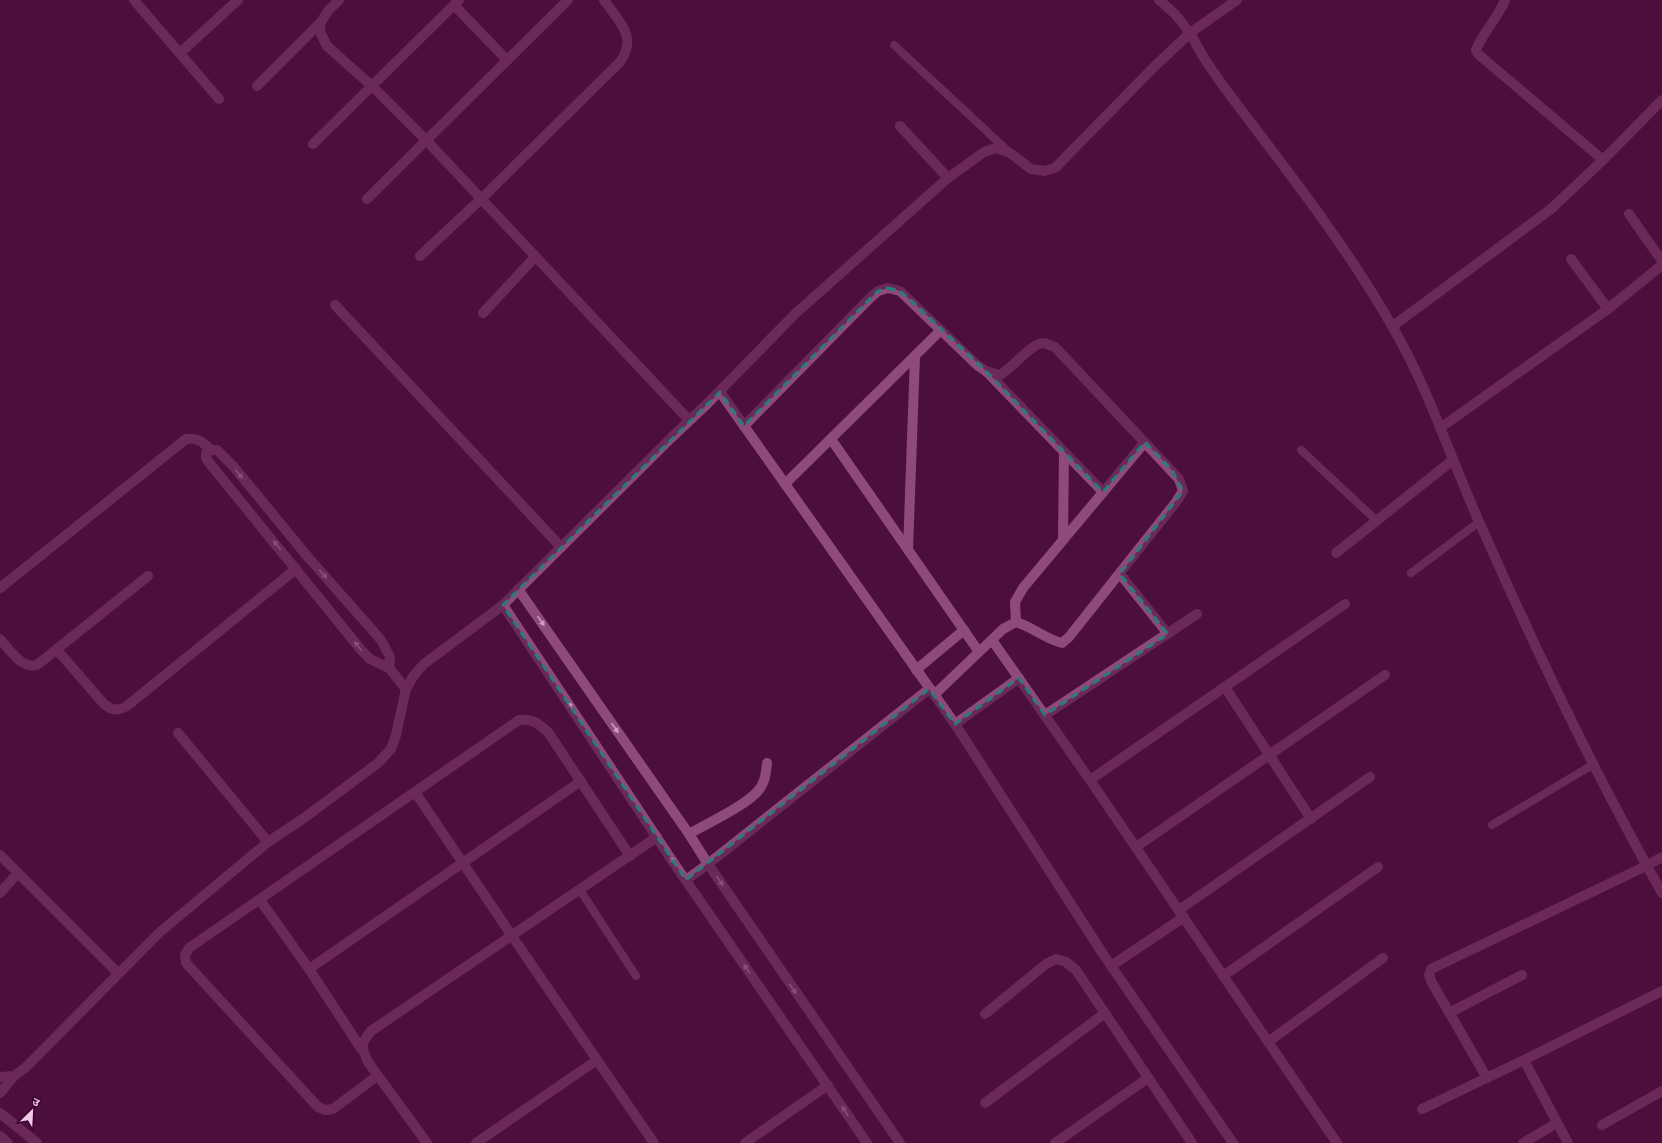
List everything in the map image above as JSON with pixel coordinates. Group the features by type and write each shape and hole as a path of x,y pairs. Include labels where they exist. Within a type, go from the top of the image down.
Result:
{"street":[{"path":"134,0 219,99"},
{"path":"180,53 238,0"},
{"path":"257,86 321,22 328,11 339,0"},
{"path":"367,198 568,0"},
{"path":"420,256 481,199 620,62 626,53 628,35 604,0"},
{"path":"1158,0 1175,14 1190,33 1216,77 1341,244 1393,326 1416,372 1479,522 1548,675 1592,765 1662,894"},
{"path":"0,1093 14,1076 25,1068 160,932 268,842 304,818 378,762 391,749 396,735 406,689 414,675 424,664 503,605 689,420 720,392 795,314 948,178 984,152 996,148 1010,153 1031,168 1044,171 1055,168 1153,68 1190,33 1237,0"},
{"path":"1505,0 1479,41 1476,50 1478,54 1603,160"},
{"path":"313,144 456,2 507,60"},
{"path":"321,22 320,32 327,46 372,86 426,140 689,420"},
{"path":"1393,326 1551,209 1603,160 1662,100"},
{"path":"900,126 948,178"},
{"path":"1628,214 1662,260"},
{"path":"483,313 535,257"},
{"path":"1572,259 1608,309"},
{"path":"1440,428 1608,309 1662,265"},
{"path":"744,426 878,291 888,288 900,291 986,371 1103,492"},
{"path":"335,305 561,547"},
{"path":"785,484 941,330"},
{"path":"686,880 932,692 979,652 1003,629 1016,622 1027,625 1050,640 1062,642 1069,637 1120,574 1183,491 1179,480 1055,347 1043,343 1036,345 1009,370 1000,375 986,371"},
{"path":"908,550 915,356"},
{"path":"720,392 955,724 1111,966 1234,1143"},
{"path":"0,588 186,439 196,438 203,442 211,450"},
{"path":"831,439 979,652"},
{"path":"1016,622 1015,602 1018,594 1145,442"},
{"path":"389,668 390,658 381,640 308,557 233,466 217,450 211,450 206,453 206,458 362,651 370,659 389,668 406,689"},
{"path":"1063,539 1064,452"},
{"path":"1336,553 1453,460"},
{"path":"56,650 104,704 112,710 119,710 127,706 296,569"},
{"path":"1120,574 1168,634"},
{"path":"0,639 20,661 30,667 37,665 148,576"},
{"path":"518,589 689,834 708,864 900,1143"},
{"path":"1090,780 1345,604"},
{"path":"503,605 686,880 867,1143"},
{"path":"1045,715 1197,614"},
{"path":"916,670 964,630"},
{"path":"992,640 1136,847 1337,1143"},
{"path":"1136,847 1385,676"},
{"path":"955,724 1019,678"},
{"path":"1225,687 1311,819"},
{"path":"377,1076 333,1109 326,1110 318,1107 186,963 185,955 189,948 519,720 529,720 539,724 548,732 630,856"},
{"path":"178,733 268,842"},
{"path":"689,834 747,801 758,791 765,779 768,763"},
{"path":"1111,966 1370,777"},
{"path":"309,969 580,781"},
{"path":"415,792 654,1143"},
{"path":"362,1050 364,1040 371,1031 657,837"},
{"path":"0,855 118,973"},
{"path":"1487,1078 1431,981 1429,975 1431,969 1662,857"},
{"path":"1223,976 1378,867"},
{"path":"0,893 18,874"},
{"path":"260,900 309,969 362,1050 377,1076 426,1143"},
{"path":"1268,1042 1383,958"},
{"path":"985,1014 1046,964 1056,959 1066,962 1076,970 1190,1142"},
{"path":"1450,1013 1522,975"},
{"path":"1422,1109 1662,991"},
{"path":"985,1103 1105,1013"},
{"path":"476,1143 597,1060"},
{"path":"1524,1060 1568,1143"},
{"path":"0,1077 14,1076"},
{"path":"1055,1143 1148,1078"},
{"path":"747,1142 828,1085"},
{"path":"1602,1125 1662,1091"},
{"path":"0,1112 38,1143"},
{"path":"1523,1143 1557,1123"},
{"path":"0,1136 8,1143"}],"lane":[{"path":"894,45 1010,153"},
{"path":"1301,450 1377,521"},
{"path":"1411,573 1479,522"},
{"path":"1492,825 1592,765"},
{"path":"580,890 636,976"}],"highlighted area":[{"path":"888,288 900,291 915,304 986,371 1103,492 1145,442 1172,470 1183,491 1120,574 1168,634 1045,715 1019,678 955,724 929,689 686,880 503,605 720,392 744,426 878,291"}]}
